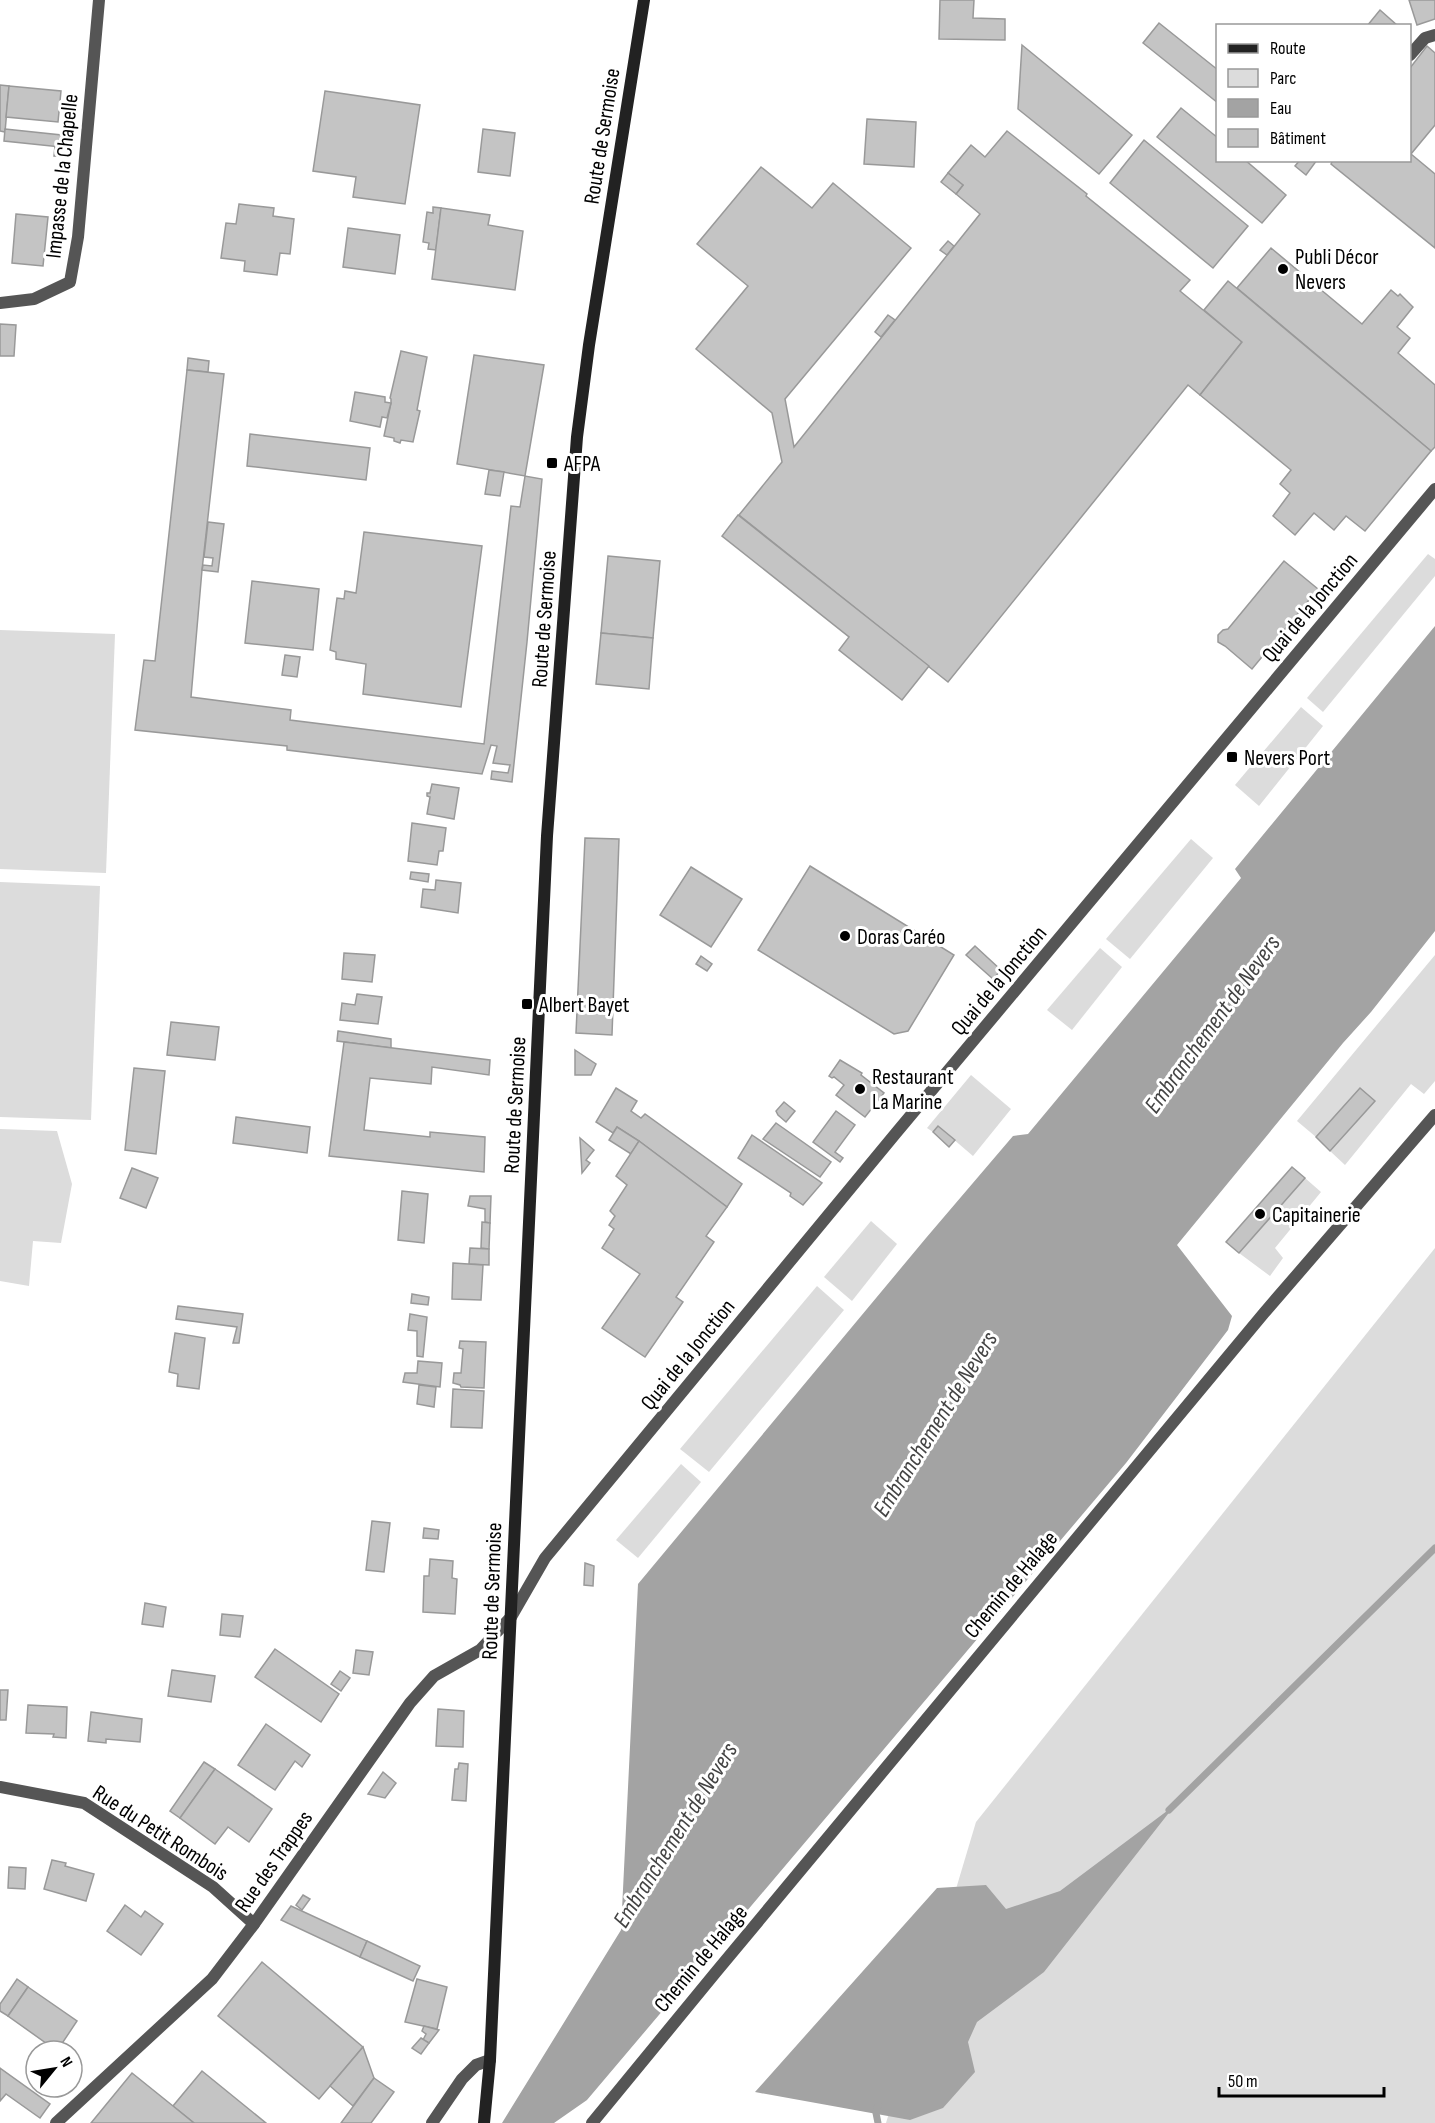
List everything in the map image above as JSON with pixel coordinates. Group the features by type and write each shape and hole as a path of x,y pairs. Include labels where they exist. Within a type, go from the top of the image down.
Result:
{"main road":[{"name":"Route de Sermoise","path":"484,2123 490,2060 548,836 577,437 590,337 644,0"}],"street":[{"name":"Impasse de la Chapelle","path":"0,303 34,299 70,282 78,237 99,0"},
{"path":"1411,54 1425,38 1435,35"},
{"name":"Quai de la Jonction","path":"512,1617 545,1558 889,1142 1435,489"},
{"name":"Chemin de Halage","path":"592,2123 1264,1313 1435,1115"},
{"name":"Rue des Trappes","path":"56,2123 212,1979 254,1924 410,1703 434,1676 480,1650 512,1617"},
{"name":"Rue du Petit Rombois","path":"0,1788 84,1803 213,1887 254,1924"},
{"path":"432,2123 462,2079 476,2065 490,2060"}],"green space":[{"path":"1428,554 1435,559 1435,576 1323,712 1307,698"},
{"path":"0,630 115,634 106,873 0,869"},
{"path":"1301,707 1323,726 1259,806 1235,785"},
{"path":"1191,839 1213,858 1130,959 1106,939"},
{"path":"0,882 100,886 91,1120 0,1117"},
{"path":"1100,948 1122,967 1072,1030 1047,1010"},
{"path":"1435,955 1435,1081 1424,1094 1411,1084 1345,1165 1330,1151 1374,1102 1360,1089 1316,1137 1297,1121"},
{"path":"971,1075 1011,1109 973,1156 938,1126 933,1132 927,1128"},
{"path":"0,1129 57,1131 72,1184 61,1243 33,1241 29,1286 0,1281"},
{"path":"1305,1178 1321,1192 1275,1248 1283,1258 1270,1276 1239,1253"},
{"path":"871,1221 897,1244 852,1301 824,1277"},
{"path":"1435,1248 1435,2123 886,2123 976,1822"},
{"path":"817,1286 844,1310 709,1472 680,1449"},
{"path":"681,1464 701,1482 638,1558 616,1540"}],"water":[{"name":"Embranchement de Nevers","path":"1435,626 1435,931 1371,1012 1177,1245 1232,1316 1228,1330 1126,1463 587,2100 554,2123 502,2123 621,1930 638,1584 1013,1136 1028,1134 1241,878 1235,869"},
{"path":"1175,1805 1044,1972 977,2022 968,2042 975,2072 943,2108 910,2120 755,2092 937,1888 986,1885 1006,1909 1060,1891"}],"building":[{"path":"940,0 974,0 973,18 1005,19 1005,40 939,39"},
{"path":"1409,0 1435,0 1435,19 1417,25"},
{"path":"1380,10 1396,24 1369,24"},
{"path":"1159,23 1216,68 1216,101 1143,43"},
{"path":"1022,45 1132,135 1099,174 1018,109"},
{"path":"1427,46 1435,53 1435,125 1411,154 1411,67"},
{"path":"0,85 9,86 5,132 0,131"},
{"path":"9,86 61,91 58,122 6,117"},
{"path":"325,91 420,105 405,204 353,197 356,177 313,171"},
{"path":"1181,108 1216,136 1216,162 1247,162 1286,195 1262,223 1157,137"},
{"path":"867,119 916,122 914,167 864,164"},
{"path":"5,129 71,136 70,148 4,141"},
{"path":"483,129 515,133 510,176 478,172"},
{"path":"1007,131 1190,280 1180,291 1242,342 1200,395 1188,385 948,682 739,515 782,462 772,413 696,349 748,286 697,244 761,167 812,208 833,183 911,248 785,399 794,447 980,214 956,194 963,185 948,173 971,145 985,157"},
{"path":"1144,140 1248,226 1213,268 1110,183"},
{"path":"55,146 70,148 69,157 54,156"},
{"path":"1411,154 1435,174 1435,248 1331,164 1332,162 1411,162"},
{"path":"1298,162 1316,162 1306,175 1295,166"},
{"path":"948,173 963,185 956,194 941,182"},
{"path":"239,204 274,208 273,216 294,219 290,254 280,253 277,275 244,271 245,261 221,258 226,223 236,224"},
{"path":"433,207 441,208 436,250 428,249 429,243 423,242 427,212 433,213"},
{"path":"441,208 490,215 488,225 523,231 515,290 432,279"},
{"path":"16,214 48,217 43,266 12,263"},
{"path":"348,228 400,235 395,274 343,267"},
{"path":"948,241 954,246 947,255 940,250"},
{"path":"1271,248 1362,324 1391,290 1398,296 1400,294 1413,307 1397,327 1410,338 1398,353 1435,385 1435,447 1431,451 1237,288"},
{"path":"1228,281 1431,451 1365,531 1346,516 1334,530 1314,513 1295,535 1273,516 1290,493 1280,484 1291,470 1200,395 1242,342 1204,310"},
{"path":"888,315 895,320 881,337 875,332"},
{"path":"0,324 16,325 14,356 0,356"},
{"path":"401,351 427,357 417,410 420,411 413,442 401,440 400,443 394,441 394,438 384,436"},
{"path":"474,355 544,365 525,476 457,464"},
{"path":"188,358 209,361 208,372 187,370"},
{"path":"187,370 224,374 202,570 191,697 291,710 290,720 484,744 511,506 520,507 525,476 542,479 512,782 491,779 492,771 508,773 510,765 493,763 497,746 491,745 482,774 287,750 287,746 135,730 144,660 155,661"},
{"path":"355,392 385,397 385,402 391,403 387,418 382,417 380,427 350,421"},
{"path":"250,434 370,448 366,480 247,466"},
{"path":"489,470 504,472 500,496 485,494"},
{"path":"738,515 929,666 902,700 839,650 849,637 722,536"},
{"path":"208,522 224,524 218,572 202,570 203,565 212,566 213,558 204,557"},
{"path":"364,532 482,546 461,707 363,694 366,664 336,659 336,652 330,650 337,598 344,599 345,591 356,593"},
{"path":"608,556 660,561 653,638 601,633"},
{"path":"1284,561 1318,589 1252,669 1218,642 1218,635 1228,629"},
{"path":"252,581 319,589 313,650 245,643"},
{"path":"601,633 653,638 649,689 596,684"},
{"path":"285,655 300,657 297,677 282,675"},
{"path":"432,784 459,788 454,819 427,814 430,797 427,793 430,793"},
{"path":"412,823 446,828 443,851 439,851 437,865 408,861"},
{"path":"585,838 619,839 612,1035 576,1033"},
{"name":"Doras Caréo","path":"810,866 954,955 908,1031 894,1034 758,950"},
{"path":"691,867 742,899 711,947 660,915"},
{"path":"411,872 429,874 428,882 410,879"},
{"path":"436,880 461,883 458,913 421,907 423,889 435,890"},
{"path":"975,946 1001,970 993,979 966,955"},
{"path":"344,953 375,955 372,982 342,979"},
{"path":"701,956 712,964 707,971 696,964"},
{"path":"357,994 382,997 378,1024 340,1020 342,1003 355,1005"},
{"path":"171,1022 219,1027 215,1060 167,1055"},
{"path":"338,1031 391,1039 391,1048 337,1041"},
{"path":"344,1042 490,1060 489,1075 432,1067 431,1084 370,1078 364,1130 430,1137 430,1132 485,1137 484,1172 329,1156"},
{"path":"575,1050 596,1064 591,1075 575,1075"},
{"name":"Restaurant La Marine","path":"840,1060 862,1073 861,1075 884,1093 865,1117 836,1095 844,1085 829,1076"},
{"path":"134,1068 165,1071 156,1154 125,1150"},
{"path":"616,1088 637,1101 631,1111 641,1118 645,1114 742,1184 727,1207 639,1141 617,1127 613,1133 596,1122"},
{"path":"1360,1088 1375,1101 1330,1151 1316,1137"},
{"path":"784,1102 795,1111 786,1122 776,1111"},
{"path":"836,1111 855,1125 835,1152 843,1158 840,1162 813,1142"},
{"path":"236,1117 310,1127 307,1153 233,1143"},
{"path":"776,1123 831,1162 820,1177 763,1139"},
{"path":"938,1126 955,1140 949,1147 933,1132"},
{"path":"617,1127 639,1141 631,1154 609,1140"},
{"path":"752,1135 822,1183 803,1205 790,1196 791,1193 738,1158"},
{"path":"580,1138 594,1150 586,1160 590,1163 582,1173"},
{"path":"639,1141 727,1207 706,1236 714,1242 676,1297 683,1302 645,1357 602,1328 640,1274 602,1248 614,1229 609,1225 615,1216 610,1211 627,1185 616,1176"},
{"path":"1292,1167 1305,1178 1239,1253 1226,1242"},
{"path":"132,1168 158,1178 146,1208 120,1198"},
{"path":"402,1191 428,1194 424,1243 398,1240"},
{"path":"470,1196 491,1196 490,1223 485,1222 485,1209 468,1206"},
{"path":"482,1222 490,1223 489,1249 481,1248"},
{"path":"470,1248 489,1249 489,1265 469,1264"},
{"path":"453,1263 483,1265 481,1300 452,1299"},
{"path":"412,1294 429,1297 428,1305 411,1303"},
{"path":"178,1306 243,1314 239,1343 233,1343 237,1327 176,1319"},
{"path":"410,1314 427,1317 423,1357 417,1356 417,1331 408,1330"},
{"path":"175,1333 205,1338 199,1389 177,1386 178,1374 169,1372"},
{"path":"460,1341 486,1342 484,1388 461,1387 453,1383 454,1373 461,1373 463,1349 459,1348"},
{"path":"418,1361 442,1363 440,1387 403,1382 405,1373 417,1373"},
{"path":"419,1385 436,1387 434,1407 417,1404"},
{"path":"453,1389 484,1391 482,1428 451,1427"},
{"path":"372,1521 390,1523 384,1572 366,1570"},
{"path":"424,1528 439,1530 438,1539 423,1538"},
{"path":"430,1559 453,1561 452,1578 457,1579 455,1614 423,1612 424,1576 429,1576"},
{"path":"585,1563 594,1566 593,1586 584,1585"},
{"path":"145,1603 166,1607 163,1627 142,1624"},
{"path":"222,1614 243,1616 240,1637 220,1635"},
{"path":"275,1649 339,1694 321,1722 255,1677"},
{"path":"356,1650 373,1652 369,1675 353,1673"},
{"path":"172,1670 215,1676 211,1702 168,1696"},
{"path":"340,1671 350,1678 341,1691 331,1684"},
{"path":"0,1690 8,1690 6,1720 0,1720"},
{"path":"28,1705 67,1707 66,1738 53,1737 54,1734 26,1733"},
{"path":"438,1709 464,1711 463,1747 436,1746"},
{"path":"91,1712 142,1719 140,1742 106,1739 106,1743 88,1741"},
{"path":"266,1724 310,1755 302,1767 295,1761 275,1790 238,1765"},
{"path":"204,1762 215,1769 180,1818 170,1811"},
{"path":"459,1763 468,1764 466,1801 452,1800 455,1769 458,1769"},
{"path":"215,1769 272,1809 249,1842 228,1827 215,1844 180,1818"},
{"path":"383,1772 396,1783 385,1798 368,1794"},
{"path":"52,1860 94,1874 86,1901 44,1889"},
{"path":"9,1867 26,1868 25,1889 8,1888"},
{"path":"303,1895 310,1899 302,1910 296,1905"},
{"path":"125,1905 141,1917 145,1911 163,1924 141,1955 107,1931"},
{"path":"291,1906 367,1941 360,1957 281,1920"},
{"path":"367,1941 420,1966 413,1981 360,1957"},
{"path":"262,1962 363,2047 319,2099 218,2016"},
{"path":"17,1979 28,1987 8,2016 0,2011 0,2004"},
{"path":"417,1979 447,1987 437,2029 405,2022"},
{"path":"28,1987 77,2021 65,2039 40,2039 8,2016"},
{"path":"424,2026 439,2030 429,2043 423,2040 426,2034 422,2031"},
{"path":"421,2038 429,2043 421,2054 412,2048"},
{"path":"363,2047 374,2078 353,2106 330,2086"},
{"path":"0,2068 24,2085 24,2099 43,2099 50,2104 40,2118 6,2094 0,2101"},
{"path":"202,2071 266,2123 194,2123 173,2106"},
{"path":"132,2073 173,2106 194,2123 91,2123"},
{"path":"374,2078 394,2092 371,2123 341,2123"}],"waterway":[{"path":"1169,1810 1435,1548"},
{"path":"878,2105 876,2113 878,2123"}],"place":[{"name":"Publi Décor Nevers","path":"1283,269"},
{"name":"AFPA","path":"552,463"},
{"name":"Nevers Port","path":"1232,757"},
{"name":"Doras Caréo","path":"845,936"},
{"name":"Albert Bayet","path":"527,1004"},
{"name":"Restaurant La Marine","path":"860,1089"},
{"name":"Capitainerie","path":"1260,1214"}]}
